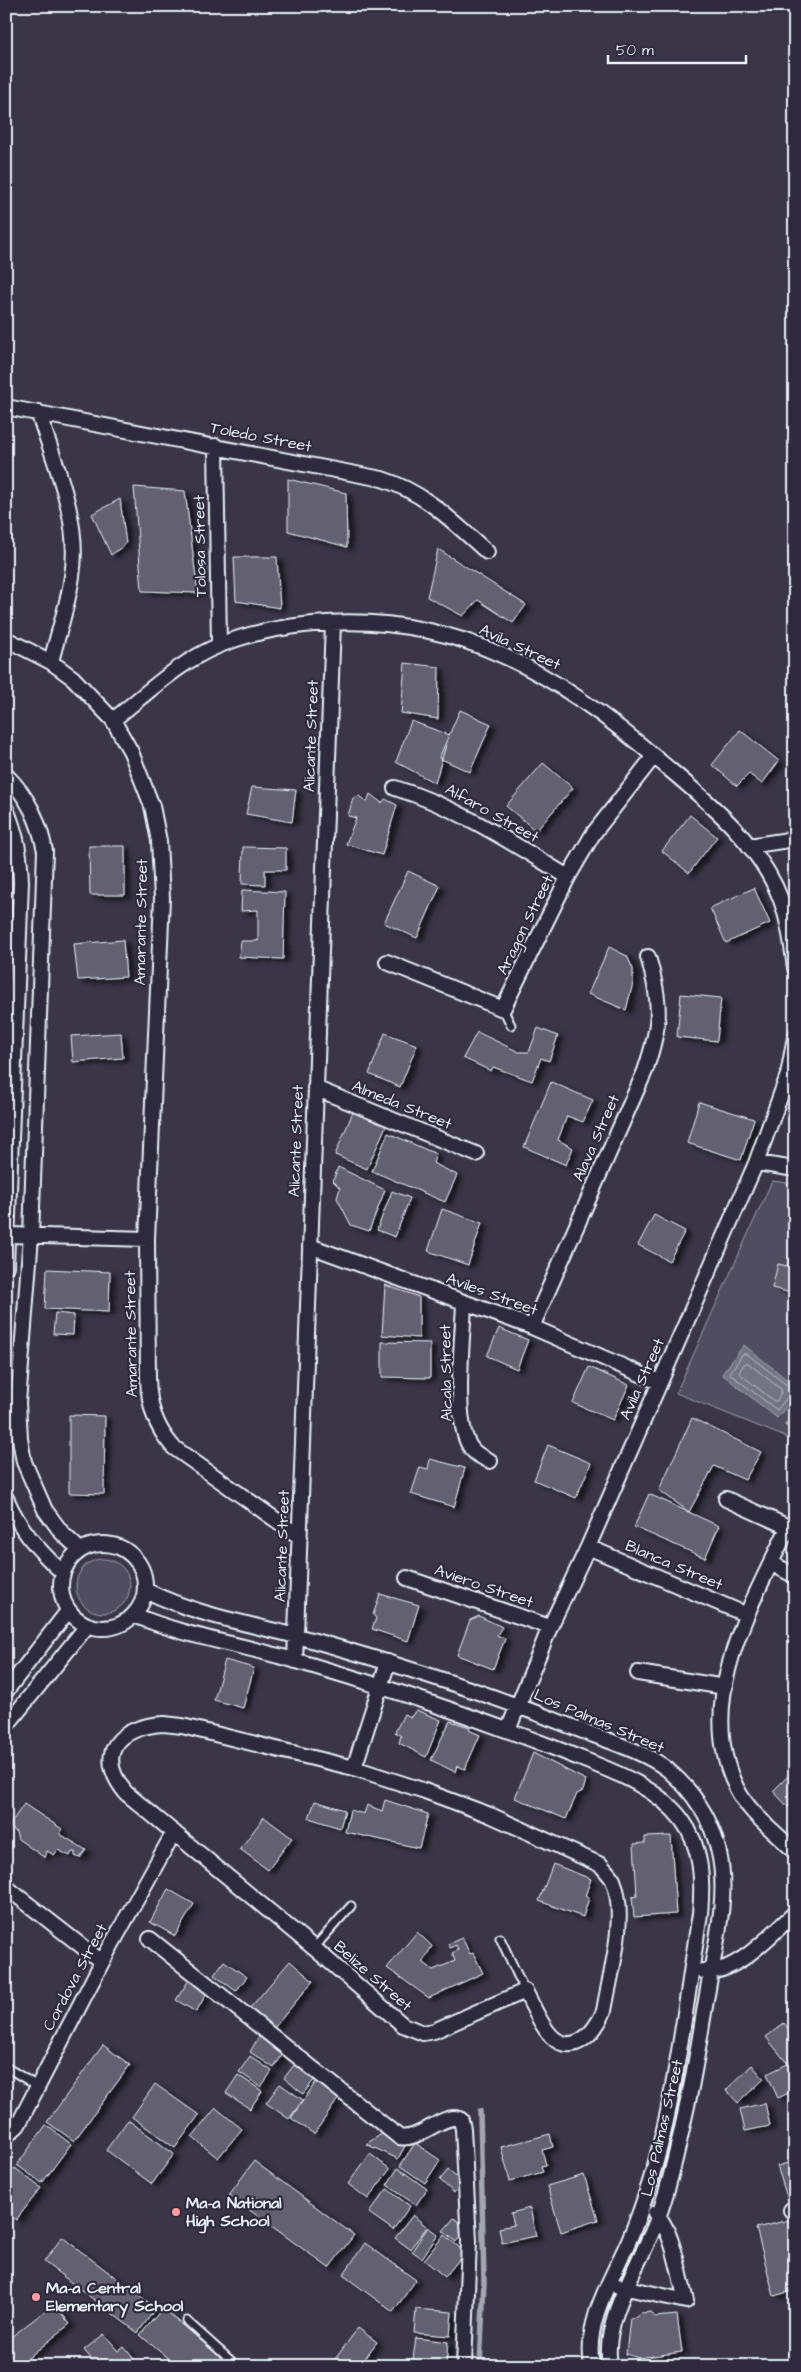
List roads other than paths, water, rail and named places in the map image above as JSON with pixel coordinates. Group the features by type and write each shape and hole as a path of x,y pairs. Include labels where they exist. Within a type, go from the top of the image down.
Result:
{"street":[{"name":"Toledo Street","path":"6,407 382,479 401,485 423,496 487,552"},
{"path":"38,412 64,493 74,545 72,576 51,662"},
{"name":"Tolosa Street","path":"216,446 219,645"},
{"name":"Avila Street","path":"113,720 163,681 219,645 260,632 333,622 374,622 450,635 490,650 542,674 574,693 606,716 702,797 750,846 770,876 781,900 791,937 795,968"},
{"name":"Alicante Street","path":"295,1661 333,622"},
{"name":"Amarante Street","path":"6,639 51,662 73,678 113,720 132,752 152,806 158,841 162,898 147,1238 149,1399 154,1418 161,1433 172,1447 300,1537"},
{"name":"Aragon Street","path":"503,1009 568,877 593,834 654,756"},
{"path":"6,775 21,790 35,813 46,851 31,1236 12,1402 24,1462 33,1486 45,1510 62,1533 80,1550"},
{"name":"Alfaro Street","path":"395,788 422,796 468,817 568,877"},
{"path":"6,809 17,835 22,882 9,1235 6,1266"},
{"path":"750,846 795,839"},
{"name":"Alava Street","path":"532,1327 645,1070 656,1038 658,1014 656,985 648,957"},
{"path":"387,962 503,1009"},
{"name":"Avila Street","path":"508,1730 550,1628 588,1547 756,1162 788,1076 795,1037"},
{"name":"Almeda Street","path":"315,1088 476,1154"},
{"path":"756,1162 795,1169"},
{"path":"9,1235 147,1238"},
{"name":"Aviles Street","path":"310,1246 532,1327 659,1382"},
{"name":"Alcala Street","path":"464,1303 461,1405 465,1436 475,1453 490,1461"},
{"path":"6,1498 24,1530 39,1551 62,1572"},
{"path":"726,1499 791,1529 771,1563 747,1615 725,1687 721,1716 722,1742 736,1788 749,1807 795,1852"},
{"path":"99,1544 119,1546 139,1564 144,1577 145,1590 142,1603 134,1615 122,1624 107,1628 87,1626 68,1611 62,1599 60,1586 62,1572 69,1559 80,1550 99,1544"},
{"name":"Blanca Street","path":"588,1547 747,1615"},
{"path":"771,1563 795,1576"},
{"name":"Aviero Street","path":"407,1578 550,1628"},
{"name":"Los Palmas Street","path":"145,1590 196,1612 296,1636 388,1662 519,1706 639,1754 664,1767 684,1785 700,1806 713,1830 720,1855 723,1882 711,1972 688,2103 659,2216 610,2330 610,2366"},
{"path":"6,1691 68,1611"},
{"name":"Los Palmas Street","path":"134,1615 198,1638 295,1661 380,1686 508,1730 633,1782 668,1805 682,1820 694,1841 702,1887 691,1969 664,2131 643,2203 608,2284 594,2325 590,2342 592,2366"},
{"path":"6,1726 87,1626"},
{"path":"354,1768 388,1662"},
{"path":"638,1673 725,1687"},
{"name":"Belize Street","path":"164,1724 182,1726 354,1768 490,1815 601,1865 612,1879 618,1899 619,1924 604,2011 593,2033 584,2040 574,2044 556,2040 548,2032 525,1991 434,2031 423,2033 403,2025 314,1948 126,1793 117,1782 112,1770 111,1758 115,1746 125,1735 136,1728 164,1724"},
{"name":"Cordova Street","path":"6,2136 18,2125 102,1962 174,1832"},
{"path":"6,1887 102,1962"},
{"path":"691,1969 711,1972 722,1971 735,1964 795,1913"},
{"path":"150,1939 399,2137 414,2137 450,2118 461,2120 468,2242 464,2366"},
{"path":"608,2284 686,2301 670,2240 659,2216 643,2203"}],"lane":[{"path":"503,1009 511,1025"},
{"path":"314,1948 351,1906"},
{"path":"500,1938 525,1991"},
{"path":"6,2067 37,2086"},
{"path":"187,2321 237,2366"}],"water":[{"path":"744,1345 795,1386 795,1396 777,1418 722,1374"}],"waterway":[{"path":"480,2111 484,2282 480,2366"}],"place":[{"name":"Ma-a National High School","path":"176,2212"},
{"name":"Ma-a Central Elementary School","path":"36,2297"}]}
